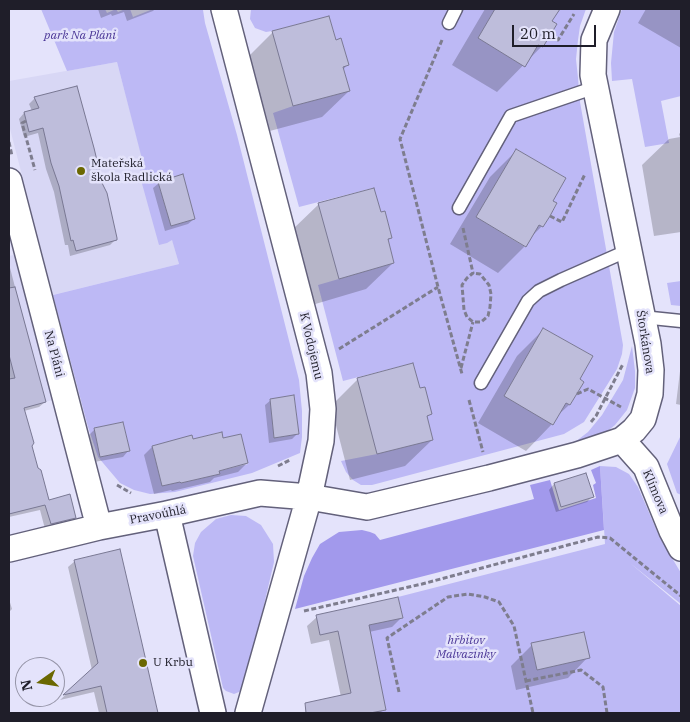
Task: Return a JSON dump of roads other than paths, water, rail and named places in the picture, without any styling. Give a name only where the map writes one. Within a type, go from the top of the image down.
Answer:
[{"type":"street","name":"K Vodojemu","points":[[224,9],[319,373],[323,409],[321,441],[309,497],[248,713]]},
{"type":"street","name":"Štorkánova","points":[[309,497],[367,507],[498,475],[622,440],[634,430],[643,418],[650,394],[651,370],[629,250],[593,75],[594,40],[607,9]]},
{"type":"street","name":"Na Pláni","points":[[11,171],[99,527]]},
{"type":"street","name":"Klímova","points":[[622,440],[646,467],[672,531],[681,548]]},
{"type":"street","name":"Pravoúhlá","points":[[9,549],[99,527],[260,493],[309,497]]},
{"type":"street","points":[[167,514],[213,713]]},
{"type":"lane","points":[[449,23],[456,9]]},
{"type":"lane","points":[[459,208],[511,116],[596,87]]},
{"type":"lane","points":[[481,383],[528,301],[539,291],[629,250]]},
{"type":"lane","points":[[642,317],[681,321]]},
{"type":"place","name":"Mateřská škola Radlická","points":[[81,171]]},
{"type":"place","name":"U Krbu","points":[[143,663]]},
{"type":"park label","name":"park Na Pláni","points":[[80,36]]},
{"type":"park label","name":"hřbitov Malvazinky","points":[[466,648]]}]
